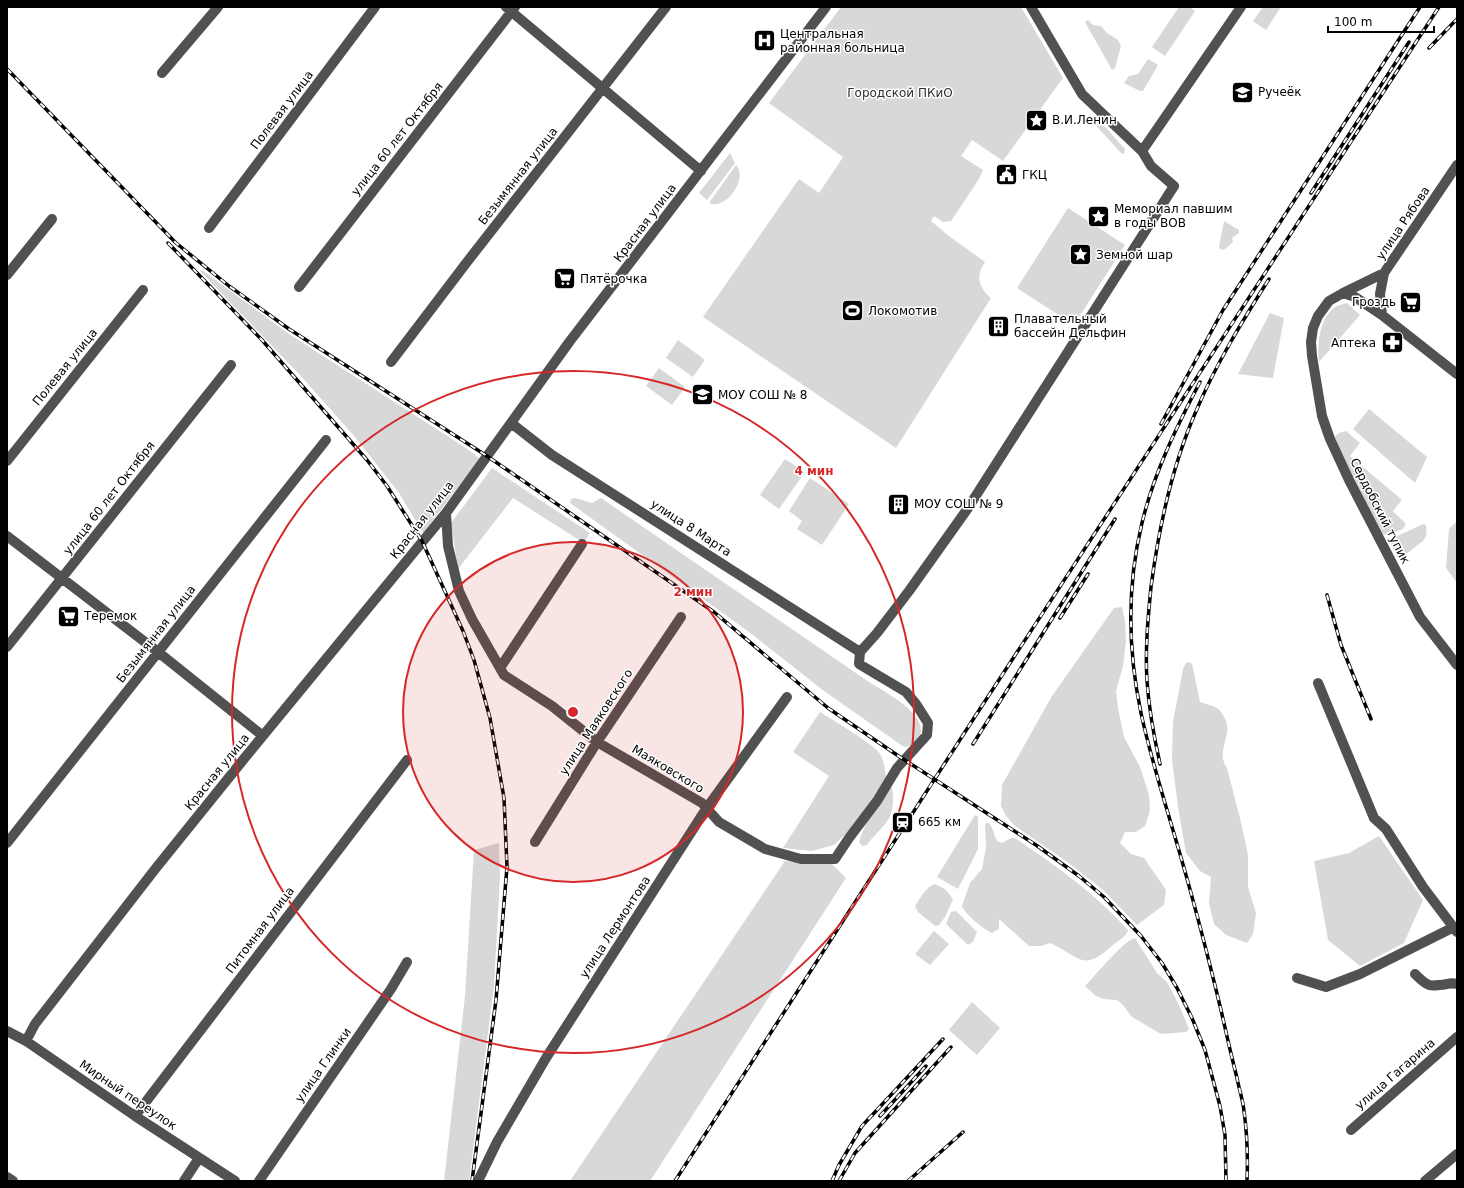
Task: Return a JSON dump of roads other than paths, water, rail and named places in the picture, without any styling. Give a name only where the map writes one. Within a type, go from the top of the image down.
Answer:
[{"type":"street","points":[[162,73],[218,7]]},
{"type":"street","name":"Полевая улица","points":[[209,228],[375,7]]},
{"type":"street","name":"Безымянная улица","points":[[391,362],[462,268],[666,7]]},
{"type":"street","name":"Красная улица","points":[[26,1041],[36,1024],[156,868],[446,513],[570,341],[826,7]]},
{"type":"street","points":[[860,652],[877,633],[902,600],[968,508],[1174,186],[1151,166],[1142,151],[1082,94],[1031,7]]},
{"type":"street","points":[[1142,151],[1241,7]]},
{"type":"street","points":[[511,8],[700,171]]},
{"type":"street","name":"улица 60 лет Октября","points":[[299,287],[511,8]]},
{"type":"street","name":"улица Рябова","points":[[1312,356],[1311,342],[1313,328],[1318,316],[1329,301],[1384,273],[1457,165]]},
{"type":"street","points":[[7,275],[52,219]]},
{"type":"street","points":[[1382,315],[1380,294],[1384,273]]},
{"type":"street","name":"Полевая улица","points":[[7,460],[143,290]]},
{"type":"street","points":[[1343,293],[1355,298],[1382,315],[1457,373]]},
{"type":"street","name":"Сердобский тупик","points":[[1312,356],[1322,416],[1330,439],[1348,480],[1420,616],[1457,665]]},
{"type":"street","name":"улица 60 лет Октября","points":[[7,647],[231,365]]},
{"type":"street","name":"улица 8 Марта","points":[[511,423],[552,455],[860,652]]},
{"type":"street","name":"Безымянная улица","points":[[7,844],[326,440]]},
{"type":"street","name":"Маяковского","points":[[446,513],[448,546],[459,591],[472,619],[504,675],[552,706],[597,742],[702,804],[719,822],[765,849],[801,859],[835,859],[877,801],[897,768],[927,735],[928,723],[916,704],[906,692],[859,664],[860,652]]},
{"type":"street","points":[[7,536],[158,652],[263,736]]},
{"type":"street","points":[[500,668],[582,544]]},
{"type":"street","name":"улица Маяковского","points":[[535,842],[597,742],[681,617]]},
{"type":"street","points":[[1297,978],[1326,987],[1368,971],[1455,929],[1424,887],[1386,829],[1374,818],[1318,683]]},
{"type":"street","name":"улица Лермонтова","points":[[478,1181],[497,1142],[546,1058],[706,809],[787,697]]},
{"type":"street","name":"Питомная улица","points":[[135,1116],[407,760]]},
{"type":"street","name":"улица Глинки","points":[[259,1181],[391,989],[407,962]]},
{"type":"street","points":[[1415,974],[1429,986],[1435,987],[1454,983],[1457,984]]},
{"type":"street","name":"Мирный переулок","points":[[7,1030],[26,1041],[135,1116],[235,1181]]},
{"type":"street","name":"улица Гагарина","points":[[1351,1130],[1457,1037]]},
{"type":"street","points":[[1425,1181],[1457,1154]]},
{"type":"street","points":[[184,1181],[199,1158]]},
{"type":"street","points":[[7,1177],[13,1181]]},
{"type":"railway","points":[[1161,424],[1223,310],[1420,7]]},
{"type":"railway","points":[[675,1181],[976,715],[1439,7]]},
{"type":"railway","points":[[1429,48],[1457,19]]},
{"type":"railway","points":[[1311,193],[1409,42]]},
{"type":"railway","points":[[7,69],[176,243],[229,286],[289,329],[487,456],[714,612],[828,708],[897,755],[1036,845],[1079,876],[1104,897],[1141,936],[1162,963],[1192,1018],[1205,1050],[1220,1106],[1225,1135],[1226,1181]]},
{"type":"railway","points":[[168,243],[262,340],[367,460],[387,486],[422,541],[463,631],[474,660],[490,718],[504,798],[507,867],[496,1000],[472,1181]]},
{"type":"railway","points":[[1160,764],[1149,702],[1146,657],[1151,587],[1162,519],[1180,452],[1204,392],[1221,359],[1269,279]]},
{"type":"railway","points":[[1200,382],[1166,451],[1153,486],[1142,523],[1134,570],[1131,618],[1132,642],[1141,713],[1199,923],[1243,1103],[1247,1137],[1247,1181]]},
{"type":"railway","points":[[973,744],[1115,519]]},
{"type":"railway","points":[[1060,618],[1088,574]]},
{"type":"railway","points":[[1327,595],[1341,645],[1371,719]]},
{"type":"railway","points":[[832,1181],[839,1165],[862,1126],[943,1039]]},
{"type":"railway","points":[[839,1181],[855,1153],[951,1047]]},
{"type":"railway","points":[[880,1116],[926,1066]]},
{"type":"railway","points":[[908,1181],[963,1132]]},
{"type":"place","name":"Центральная районная больница","points":[[765,41]]},
{"type":"place","name":"Ручеёк","points":[[1242,92]]},
{"type":"place","name":"В.И.Ленин","points":[[1037,120]]},
{"type":"place","name":"ГКЦ","points":[[1007,175]]},
{"type":"place","name":"Мемориал павшим в годы ВОВ","points":[[1098,216]]},
{"type":"place","name":"Земной шар","points":[[1081,255]]},
{"type":"place","name":"Пятёрочка","points":[[564,279]]},
{"type":"place","name":"Гроздь","points":[[1411,302]]},
{"type":"place","name":"Локомотив","points":[[852,311]]},
{"type":"place","name":"Плавательный бассейн Дельфин","points":[[998,326]]},
{"type":"place","name":"Аптека","points":[[1392,343]]},
{"type":"place","name":"МОУ СОШ № 8","points":[[702,395]]},
{"type":"place","name":"МОУ СОШ № 9","points":[[898,504]]},
{"type":"place","name":"Теремок","points":[[68,616]]},
{"type":"place","name":"665 км","points":[[903,822]]},
{"type":"park label","name":"Городской ПКиО","points":[[900,93]]}]
